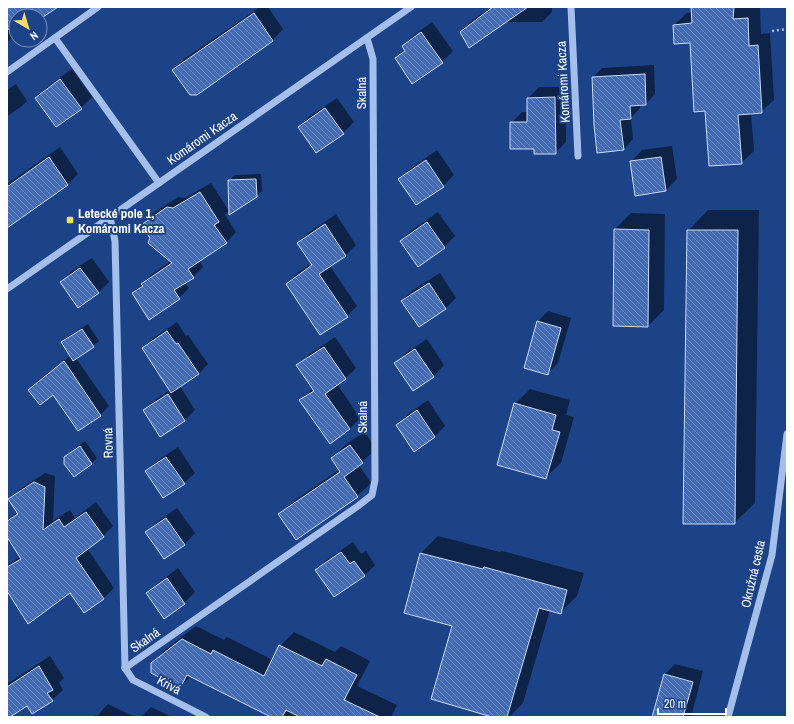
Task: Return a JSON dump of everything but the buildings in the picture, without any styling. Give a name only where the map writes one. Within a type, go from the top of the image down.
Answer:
[{"type":"street","points":[[7,72],[98,7]]},
{"type":"street","name":"Komáromi Kacza","points":[[7,289],[411,7]]},
{"type":"street","name":"Komáromi Kacza","points":[[571,7],[578,156]]},
{"type":"street","points":[[55,38],[159,183]]},
{"type":"street","name":"Skalná","points":[[125,668],[372,495],[375,480],[373,58],[367,38]]},
{"type":"street","name":"Rovná","points":[[110,217],[115,241],[125,668]]},
{"type":"street","name":"Okružná cesta","points":[[728,717],[772,555],[787,434]]},
{"type":"street","name":"Krivá","points":[[125,668],[133,680],[206,717]]},
{"type":"path","points":[[772,31],[787,29]]},
{"type":"place","name":"Letecké pole 1, Komáromi Kacza","points":[[70,220]]}]
